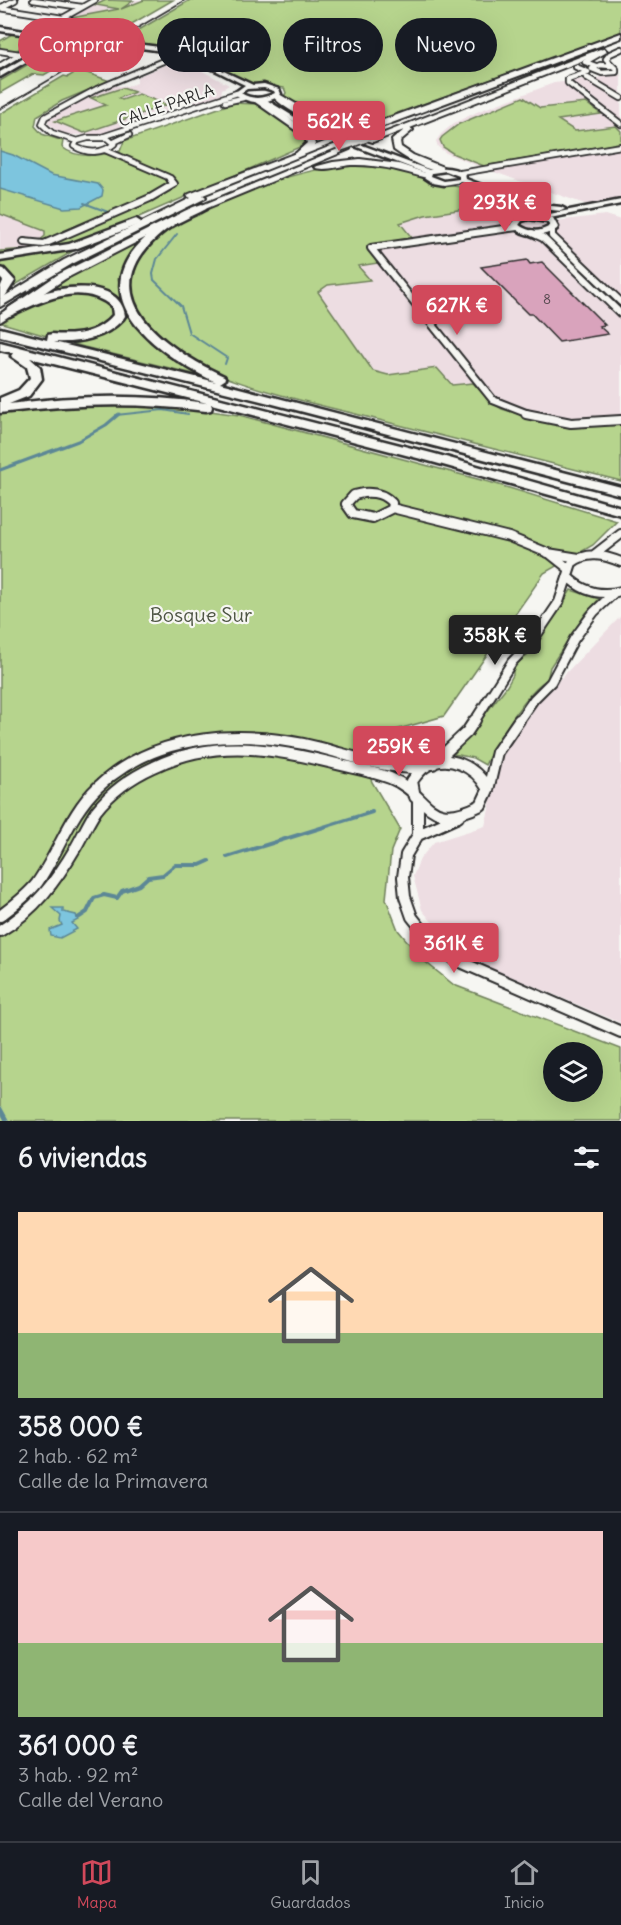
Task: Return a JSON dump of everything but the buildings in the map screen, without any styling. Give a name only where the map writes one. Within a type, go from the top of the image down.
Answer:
[{"type":"highway","points":[[362,137],[606,57],[621,40]]},
{"type":"highway","points":[[274,97],[327,123],[351,128],[373,125],[478,87],[621,40]]},
{"type":"highway","points":[[3,311],[54,277],[132,236],[235,188],[338,146],[621,40]]},
{"type":"highway","points":[[240,176],[338,146],[478,87]]},
{"type":"highway","points":[[0,258],[71,247],[301,152],[311,144],[311,139],[303,131],[260,100]]},
{"type":"highway","points":[[433,172],[401,152],[397,148],[396,140],[405,132],[465,105]]},
{"type":"highway","points":[[3,311],[61,278],[202,207],[338,146]]},
{"type":"highway","points":[[242,190],[288,174],[346,162],[389,163],[433,172]]},
{"type":"highway","points":[[202,207],[157,232],[139,250],[127,273],[126,296],[130,308],[135,319],[151,337],[183,362],[225,381],[275,396],[278,400]]},
{"type":"highway","points":[[0,297],[52,266],[136,222]]},
{"type":"highway","points":[[0,271],[9,281],[0,297]]},
{"type":"highway","points":[[0,330],[60,338],[91,335],[114,323],[119,316],[116,303],[105,296],[71,291],[40,297],[3,311]]},
{"type":"highway","points":[[0,330],[278,400],[621,491]]},
{"type":"highway","points":[[17,333],[56,345]]},
{"type":"highway","points":[[0,348],[430,457],[621,511]]},
{"type":"highway","points":[[0,348],[28,361],[37,375],[29,389],[13,399],[0,403]]},
{"type":"highway","points":[[0,409],[65,402],[125,400],[204,407],[283,420]]},
{"type":"street","points":[[0,8],[15,0]]},
{"type":"street","points":[[33,0],[82,7]]},
{"type":"street","points":[[87,0],[94,0]]},
{"type":"street","points":[[0,8],[63,18],[94,0]]},
{"type":"street","points":[[0,27],[18,30]]},
{"type":"street","points":[[570,85],[574,78],[592,74],[606,57],[621,49]]},
{"type":"street","points":[[0,51],[18,54]]},
{"type":"street","points":[[0,66],[18,55]]},
{"type":"street","points":[[606,57],[585,62],[595,68],[612,70]]},
{"type":"street","points":[[606,57],[621,69]]},
{"type":"street","points":[[606,57],[612,70]]},
{"type":"street","points":[[0,75],[18,64]]},
{"type":"street","points":[[24,242],[44,244],[150,198],[174,184],[168,177],[105,150],[80,150],[74,146],[77,141],[52,134],[42,124],[45,117],[97,89],[157,64]]},
{"type":"street","points":[[576,67],[588,72],[568,79],[570,85],[621,124]]},
{"type":"street","points":[[568,68],[612,70]]},
{"type":"street","points":[[577,89],[573,81],[621,69]]},
{"type":"street","points":[[209,72],[241,93],[260,100],[304,125],[433,172],[460,178],[505,197],[544,208],[583,208]]},
{"type":"street","points":[[219,72],[251,86],[274,88],[279,92],[274,97],[260,100]]},
{"type":"street","points":[[586,77],[621,98]]},
{"type":"street","points":[[241,93],[251,86]]},
{"type":"street","name":"CALLE PARLA","points":[[77,141],[114,135],[241,93]]},
{"type":"street","name":"CALLE PARLA","points":[[105,150],[113,147],[114,142],[124,136],[227,101],[241,93]]},
{"type":"street","points":[[274,97],[310,123],[433,172]]},
{"type":"street","points":[[102,137],[114,142]]},
{"type":"street","points":[[433,172],[429,179],[439,183],[621,146]]},
{"type":"street","points":[[460,178],[518,211],[518,223]]},
{"type":"street","points":[[505,197],[553,226]]},
{"type":"street","points":[[532,233],[553,226],[561,217],[621,204]]},
{"type":"street","points":[[621,204],[583,208],[518,223],[371,248],[493,400],[518,413],[565,424],[593,425],[621,420]]},
{"type":"street","points":[[518,223],[543,238],[621,314]]},
{"type":"street","points":[[553,226],[552,236],[621,302]]},
{"type":"street","points":[[392,508],[392,503],[387,498],[374,493],[354,495],[346,504],[351,513],[365,518],[381,516],[392,508],[509,537],[548,553],[579,558],[593,555],[610,557],[621,562]]},
{"type":"street","points":[[593,555],[621,534]]},
{"type":"street","points":[[548,553],[568,573],[574,584],[583,590],[594,593],[618,592]]},
{"type":"street","points":[[418,835],[416,800],[412,781],[467,732],[509,669],[510,663],[530,644],[560,600],[568,573],[579,558]]},
{"type":"street","points":[[618,592],[594,612],[574,639],[551,682],[534,699],[496,752],[488,790],[482,805],[418,835],[406,855],[403,877],[405,897],[412,917],[428,937],[456,960],[621,1032]]},
{"type":"street","points":[[0,916],[24,897],[37,882],[79,811],[98,788],[118,771],[175,744],[248,736],[275,737],[406,769],[451,762],[469,766],[483,777],[488,790]]},
{"type":"street","points":[[0,932],[28,913],[40,900],[72,855],[91,820],[112,794],[130,779],[204,750],[227,747],[271,749],[398,781],[430,811],[446,815],[463,814]]},
{"type":"shaded area","points":[[102,0],[144,0],[109,12],[71,18]]},
{"type":"shaded area","points":[[157,68],[157,72],[204,72],[229,85],[222,89],[221,95],[200,102],[183,102],[173,105],[171,112],[106,134],[72,135],[57,131],[48,123],[49,119],[71,105],[113,86],[128,86],[137,83],[137,77]]},
{"type":"shaded area","points":[[621,75],[621,204],[596,208],[480,167],[446,153],[438,147],[436,141],[441,134],[454,123],[479,111],[554,83]]},
{"type":"shaded area","points":[[491,205],[513,218],[548,222],[605,215],[621,220],[621,423],[571,428],[542,421],[502,409],[452,386],[437,368],[388,375],[373,371],[318,292],[328,285],[369,280],[357,265],[377,262],[370,252],[371,248],[412,239],[400,224],[425,215]]},
{"type":"shaded area","points":[[0,214],[45,231],[45,236],[30,249],[0,251]]},
{"type":"shaded area","points":[[621,616],[621,1023],[460,955],[422,910],[413,876],[420,859],[434,842],[485,826],[502,753],[535,705]]},
{"type":"green space","points":[[106,0],[133,1],[121,9],[144,0],[173,0],[142,18],[71,18],[119,9],[96,5]]},
{"type":"green space","points":[[190,0],[621,0],[621,33],[367,124],[356,125],[334,123],[313,115],[283,98],[286,93],[284,88],[250,83],[226,72],[271,72],[271,18],[159,18]]},
{"type":"green space","points":[[157,19],[157,48],[145,46],[145,26]]},
{"type":"green space","points":[[12,34],[18,35],[18,49],[0,49],[0,41]]},
{"type":"green space","points":[[18,70],[49,72],[44,75],[33,74],[0,93],[0,81]]},
{"type":"green space","points":[[76,72],[85,72],[110,81],[62,101],[37,116],[35,126],[42,134],[63,141],[62,147],[75,154],[98,155],[120,151],[124,141],[233,103],[257,104],[307,139],[302,146],[109,230],[0,294],[0,251],[30,249],[45,236],[45,231],[0,214],[0,114],[64,76],[68,77]]},
{"type":"green space","points":[[122,88],[135,92],[119,98],[122,100],[139,94],[167,105],[84,133],[55,121],[106,105],[91,98]]},
{"type":"green space","points":[[523,97],[540,108],[586,103],[601,114],[558,120],[575,131],[616,126],[621,131],[621,143],[484,166],[443,147],[440,140],[442,137],[459,124]]},
{"type":"green space","points":[[356,162],[388,164],[420,175],[429,183],[461,187],[499,202],[425,215],[400,223],[413,239],[371,248],[370,252],[378,263],[358,266],[370,280],[328,285],[318,292],[373,371],[388,375],[437,368],[452,385],[473,383],[491,402],[502,409],[542,421],[571,428],[621,423],[621,481],[295,399],[234,380],[206,369],[181,355],[160,340],[142,321],[133,301],[133,280],[136,269],[141,256],[156,238],[178,221],[238,193],[271,182]]},
{"type":"green space","points":[[151,234],[130,252],[118,279],[134,326],[198,375],[84,347],[2,323],[75,274]]},
{"type":"green space","name":"Bosque Sur","points":[[81,404],[182,407],[239,415],[496,484],[617,521],[593,545],[544,573],[444,716],[357,741],[372,782],[400,829],[391,851],[386,899],[398,930],[423,960],[454,985],[603,1042],[543,1042],[543,1102],[603,1102],[603,1042],[621,1049],[621,1121],[0,1121],[0,414]]},
{"type":"green space","points":[[571,590],[599,599],[586,613],[550,667],[547,680],[522,705],[485,765],[473,758],[454,754],[507,686],[513,675],[513,666],[530,654]]},
{"type":"water","points":[[0,151],[13,155],[51,175],[98,184],[103,190],[102,196],[81,207],[64,208],[0,189]]},
{"type":"water","points":[[52,908],[63,908],[63,912],[76,915],[78,920],[72,923],[77,929],[60,938],[51,936],[50,930],[62,925],[61,916]]},
{"type":"waterway","points":[[84,203],[108,212]]},
{"type":"waterway","points":[[177,234],[157,259],[153,274],[154,280],[181,306],[189,333],[227,358],[225,364]]},
{"type":"waterway","points":[[118,415],[163,410],[188,414]]},
{"type":"waterway","points":[[0,470],[78,441],[106,425],[118,415]]},
{"type":"waterway","points":[[227,857],[372,812]]},
{"type":"waterway","points":[[78,918],[87,912],[94,898],[104,895],[117,898],[122,891],[139,885],[148,877],[163,875],[175,865],[200,865],[209,861]]},
{"type":"waterway","points":[[0,1108],[7,1121]]},
{"type":"railway","points":[[0,109],[185,0]]}]
